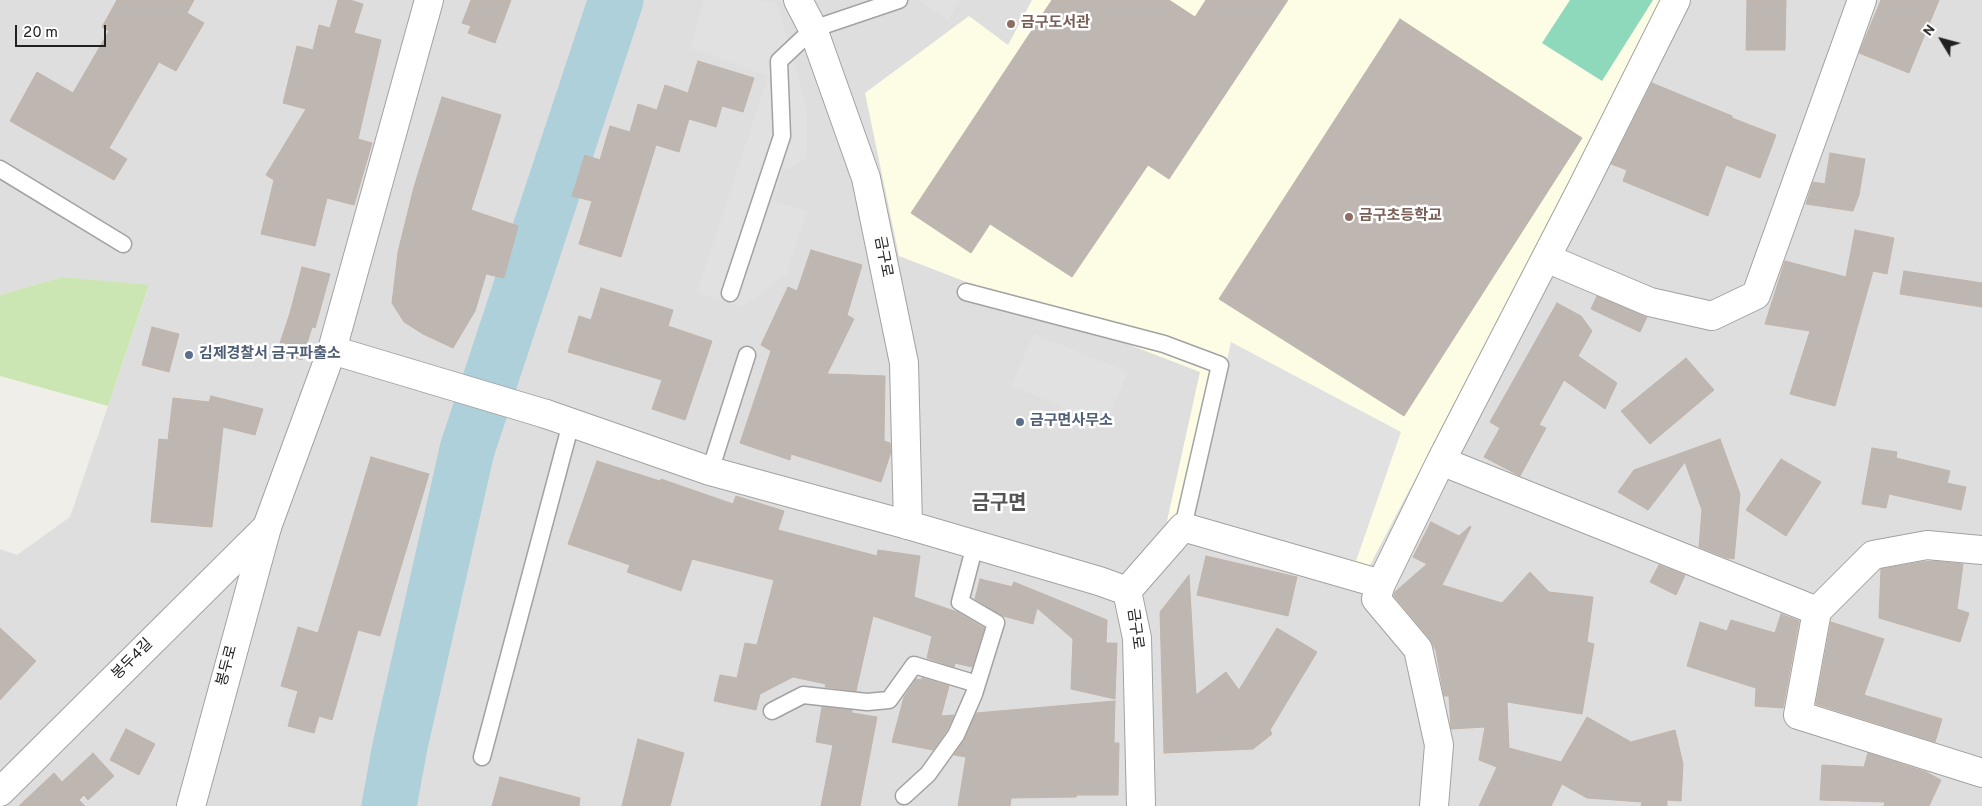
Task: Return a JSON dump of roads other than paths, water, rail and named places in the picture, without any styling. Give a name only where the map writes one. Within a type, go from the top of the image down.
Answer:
[{"type":"street","name":"봉두로","points":[[191,806],[267,527],[332,350],[428,0]]},
{"type":"street","name":"금구로","points":[[798,0],[813,29],[866,178],[904,363],[908,525]]},
{"type":"street","points":[[1434,806],[1439,745],[1418,649],[1376,599],[1381,584],[1441,461],[1676,0]]},
{"type":"street","points":[[1546,258],[1650,302],[1712,316],[1756,295],[1862,0]]},
{"type":"street","name":"금구로","points":[[332,350],[559,418],[710,471],[908,525],[1127,591],[1137,638],[1141,806]]},
{"type":"street","points":[[1441,461],[1817,611]]},
{"type":"street","name":"봉두4길","points":[[0,792],[267,527]]},
{"type":"street","points":[[1127,591],[1183,527],[1381,584]]},
{"type":"street","points":[[1982,550],[1927,545],[1873,555],[1817,611],[1798,715],[1982,773]]},
{"type":"lane","points":[[730,293],[782,136],[779,61],[813,29],[899,0]]},
{"type":"lane","points":[[0,169],[123,244]]},
{"type":"lane","points":[[966,292],[1164,344],[1220,364],[1183,527]]},
{"type":"lane","points":[[710,471],[747,355]]},
{"type":"lane","points":[[482,757],[559,418]]},
{"type":"lane","points":[[904,796],[928,774],[956,735],[977,684],[996,623],[960,602],[975,545]]},
{"type":"lane","points":[[772,711],[803,695],[867,702],[889,700],[914,666],[977,684]]},
{"type":"waterway","points":[[389,806],[400,746],[467,450],[616,0]]},
{"type":"place","name":"금구도서관","points":[[1011,24]]},
{"type":"place","name":"금구초등학교","points":[[1349,217]]},
{"type":"place","name":"김제경찰서 금구파출소","points":[[189,355]]},
{"type":"place","name":"금구면사무소","points":[[1020,422]]},
{"type":"district","name":"금구면","points":[[999,505]]}]
